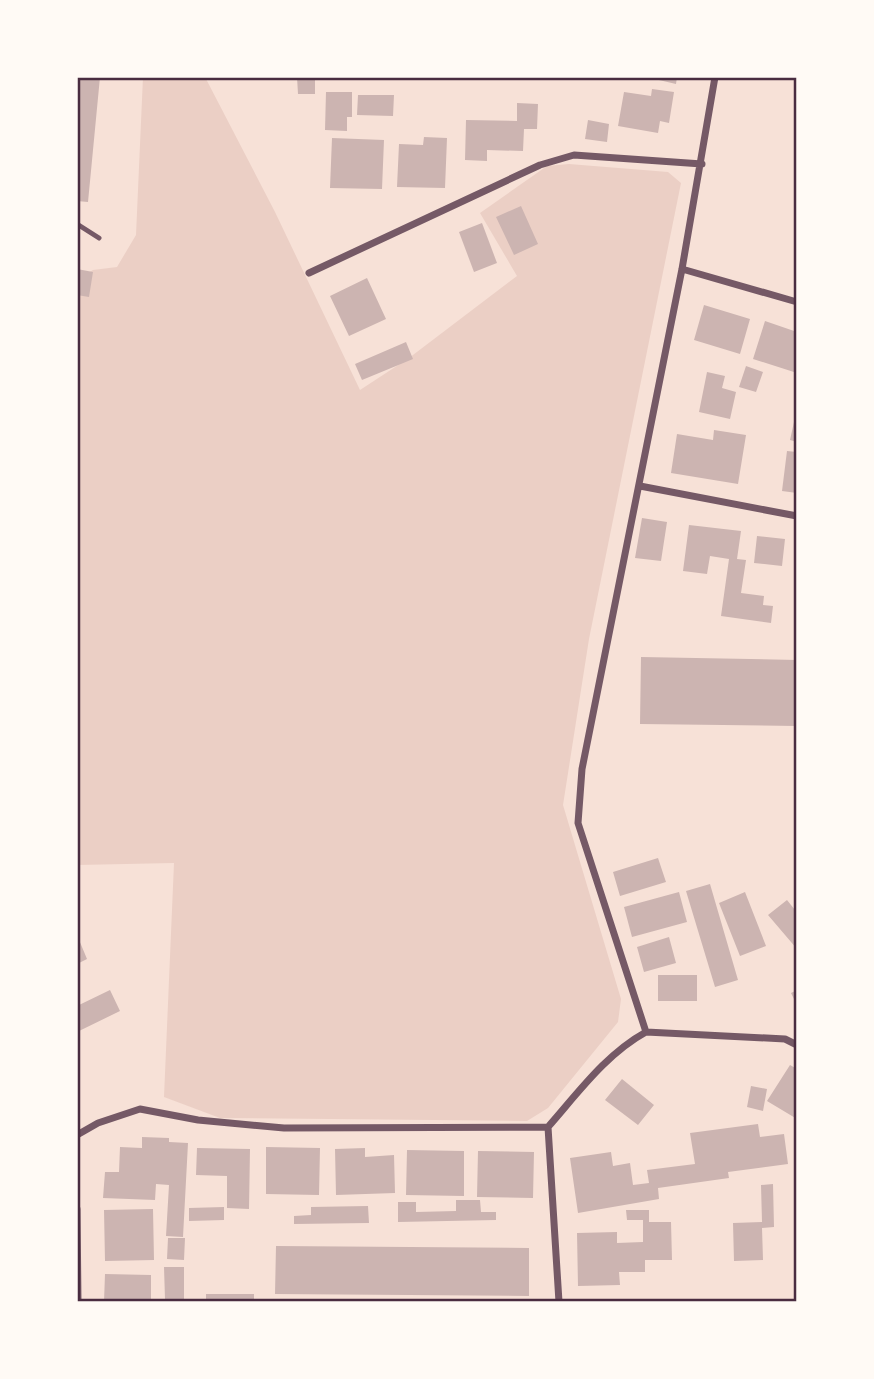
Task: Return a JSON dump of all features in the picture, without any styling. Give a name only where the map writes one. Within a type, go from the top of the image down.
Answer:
[{"type":"street","points":[[646,1032],[578,823],[582,769],[682,269],[715,77]]},
{"type":"street","points":[[309,273],[540,165],[574,155],[702,164]]},
{"type":"street","points":[[682,269],[797,302]]},
{"type":"street","points":[[640,486],[797,516]]},
{"type":"street","points":[[559,1302],[548,1127],[604,1063],[627,1042],[646,1032],[785,1039],[797,1045]]},
{"type":"street","points":[[77,1135],[99,1123],[141,1109],[198,1120],[284,1128],[548,1127]]},
{"type":"street","points":[[77,1209],[78,1302]]},
{"type":"lane","points":[[77,224],[99,238]]},
{"type":"shaded area","points":[[143,77],[205,77],[275,212],[360,390],[409,358],[517,276],[480,213],[547,166],[569,164],[668,172],[681,183],[589,639],[563,805],[621,999],[618,1022],[548,1108],[527,1121],[220,1118],[164,1097],[174,863],[77,865],[77,279],[93,270],[117,267],[136,235]]},
{"type":"building","points":[[77,77],[100,77],[88,202],[77,201]]},
{"type":"building","points":[[297,77],[315,77],[315,94],[298,94]]},
{"type":"building","points":[[646,77],[677,77],[676,84]]},
{"type":"building","points":[[652,89],[674,92],[669,123],[660,121],[658,133],[618,126],[624,92],[651,96]]},
{"type":"building","points":[[326,92],[352,92],[352,117],[347,117],[347,131],[325,130]]},
{"type":"building","points":[[358,95],[394,95],[393,116],[357,115]]},
{"type":"building","points":[[517,103],[538,104],[537,129],[524,129],[523,151],[487,150],[487,161],[465,160],[466,120],[517,121]]},
{"type":"building","points":[[588,120],[609,124],[607,142],[585,139]]},
{"type":"building","points":[[424,137],[447,138],[445,188],[397,187],[399,144],[423,145]]},
{"type":"building","points":[[332,138],[384,140],[382,189],[330,188]]},
{"type":"building","points":[[521,206],[538,244],[514,255],[496,217]]},
{"type":"building","points":[[482,223],[497,263],[474,272],[459,232]]},
{"type":"building","points":[[77,269],[93,272],[89,297],[77,295]]},
{"type":"building","points":[[367,278],[386,319],[349,336],[330,296]]},
{"type":"building","points":[[704,305],[750,319],[740,354],[694,340]]},
{"type":"building","points":[[765,321],[797,332],[797,373],[753,359]]},
{"type":"building","points":[[406,342],[413,359],[362,380],[355,364]]},
{"type":"building","points":[[746,366],[763,372],[756,392],[739,387]]},
{"type":"building","points":[[707,372],[725,376],[722,388],[736,392],[730,419],[699,412]]},
{"type":"building","points":[[797,413],[797,442],[790,440]]},
{"type":"building","points":[[714,430],[746,435],[738,484],[671,473],[677,434],[713,440]]},
{"type":"building","points":[[787,451],[797,452],[797,493],[782,491]]},
{"type":"building","points":[[642,518],[667,522],[661,561],[635,558]]},
{"type":"building","points":[[689,525],[741,531],[737,559],[746,560],[741,593],[764,596],[763,605],[773,606],[771,623],[721,616],[729,559],[710,556],[707,574],[683,571]]},
{"type":"building","points":[[757,536],[785,539],[782,566],[754,563]]},
{"type":"building","points":[[641,657],[797,660],[797,726],[640,724]]},
{"type":"building","points":[[658,858],[666,882],[620,896],[613,872]]},
{"type":"building","points":[[710,884],[738,980],[715,987],[686,891]]},
{"type":"building","points":[[679,892],[687,922],[632,937],[624,907]]},
{"type":"building","points":[[745,892],[766,946],[740,956],[719,903]]},
{"type":"building","points":[[787,900],[795,910],[797,908],[797,949],[768,915]]},
{"type":"building","points":[[77,935],[87,959],[77,964]]},
{"type":"building","points":[[669,937],[676,963],[644,972],[637,947]]},
{"type":"building","points":[[658,975],[697,975],[697,1001],[658,1001]]},
{"type":"building","points":[[110,990],[120,1011],[77,1032],[77,1006]]},
{"type":"building","points":[[797,990],[797,1005],[791,993]]},
{"type":"building","points":[[790,1065],[797,1069],[797,1119],[767,1101]]},
{"type":"building","points":[[622,1079],[654,1105],[638,1125],[605,1100]]},
{"type":"building","points":[[751,1086],[767,1089],[763,1111],[747,1107]]},
{"type":"building","points":[[758,1124],[760,1137],[784,1134],[788,1164],[728,1172],[729,1178],[658,1188],[659,1199],[578,1213],[570,1158],[611,1152],[613,1166],[630,1163],[633,1185],[649,1183],[647,1170],[695,1164],[690,1133]]},
{"type":"building","points":[[142,1137],[169,1138],[169,1142],[188,1143],[183,1237],[166,1236],[169,1185],[156,1184],[155,1200],[103,1198],[105,1172],[119,1172],[120,1147],[142,1148]]},
{"type":"building","points":[[266,1147],[320,1148],[319,1195],[266,1194]]},
{"type":"building","points":[[197,1148],[250,1149],[249,1209],[227,1208],[227,1176],[196,1175]]},
{"type":"building","points":[[365,1148],[365,1157],[394,1155],[395,1193],[336,1195],[335,1149]]},
{"type":"building","points":[[407,1150],[464,1151],[464,1196],[406,1195]]},
{"type":"building","points":[[478,1151],[534,1152],[533,1198],[477,1197]]},
{"type":"building","points":[[773,1184],[774,1227],[762,1228],[763,1260],[734,1261],[733,1223],[762,1222],[761,1185]]},
{"type":"building","points":[[456,1200],[480,1200],[481,1212],[496,1212],[496,1220],[398,1222],[398,1202],[416,1202],[416,1212],[456,1211]]},
{"type":"building","points":[[368,1206],[369,1223],[294,1224],[294,1216],[311,1215],[311,1207]]},
{"type":"building","points":[[224,1207],[224,1220],[189,1221],[189,1208]]},
{"type":"building","points":[[153,1209],[154,1260],[105,1261],[104,1210]]},
{"type":"building","points":[[626,1210],[649,1210],[649,1222],[671,1222],[672,1260],[645,1260],[645,1272],[619,1272],[620,1285],[578,1286],[577,1233],[617,1232],[617,1243],[643,1242],[643,1220],[627,1220]]},
{"type":"building","points":[[168,1238],[185,1238],[184,1260],[167,1259]]},
{"type":"building","points":[[276,1246],[529,1248],[529,1296],[275,1294]]},
{"type":"building","points":[[164,1267],[184,1267],[184,1299],[165,1299]]},
{"type":"building","points":[[105,1274],[151,1275],[151,1302],[104,1302]]},
{"type":"building","points":[[206,1294],[254,1294],[254,1302],[206,1302]]}]
